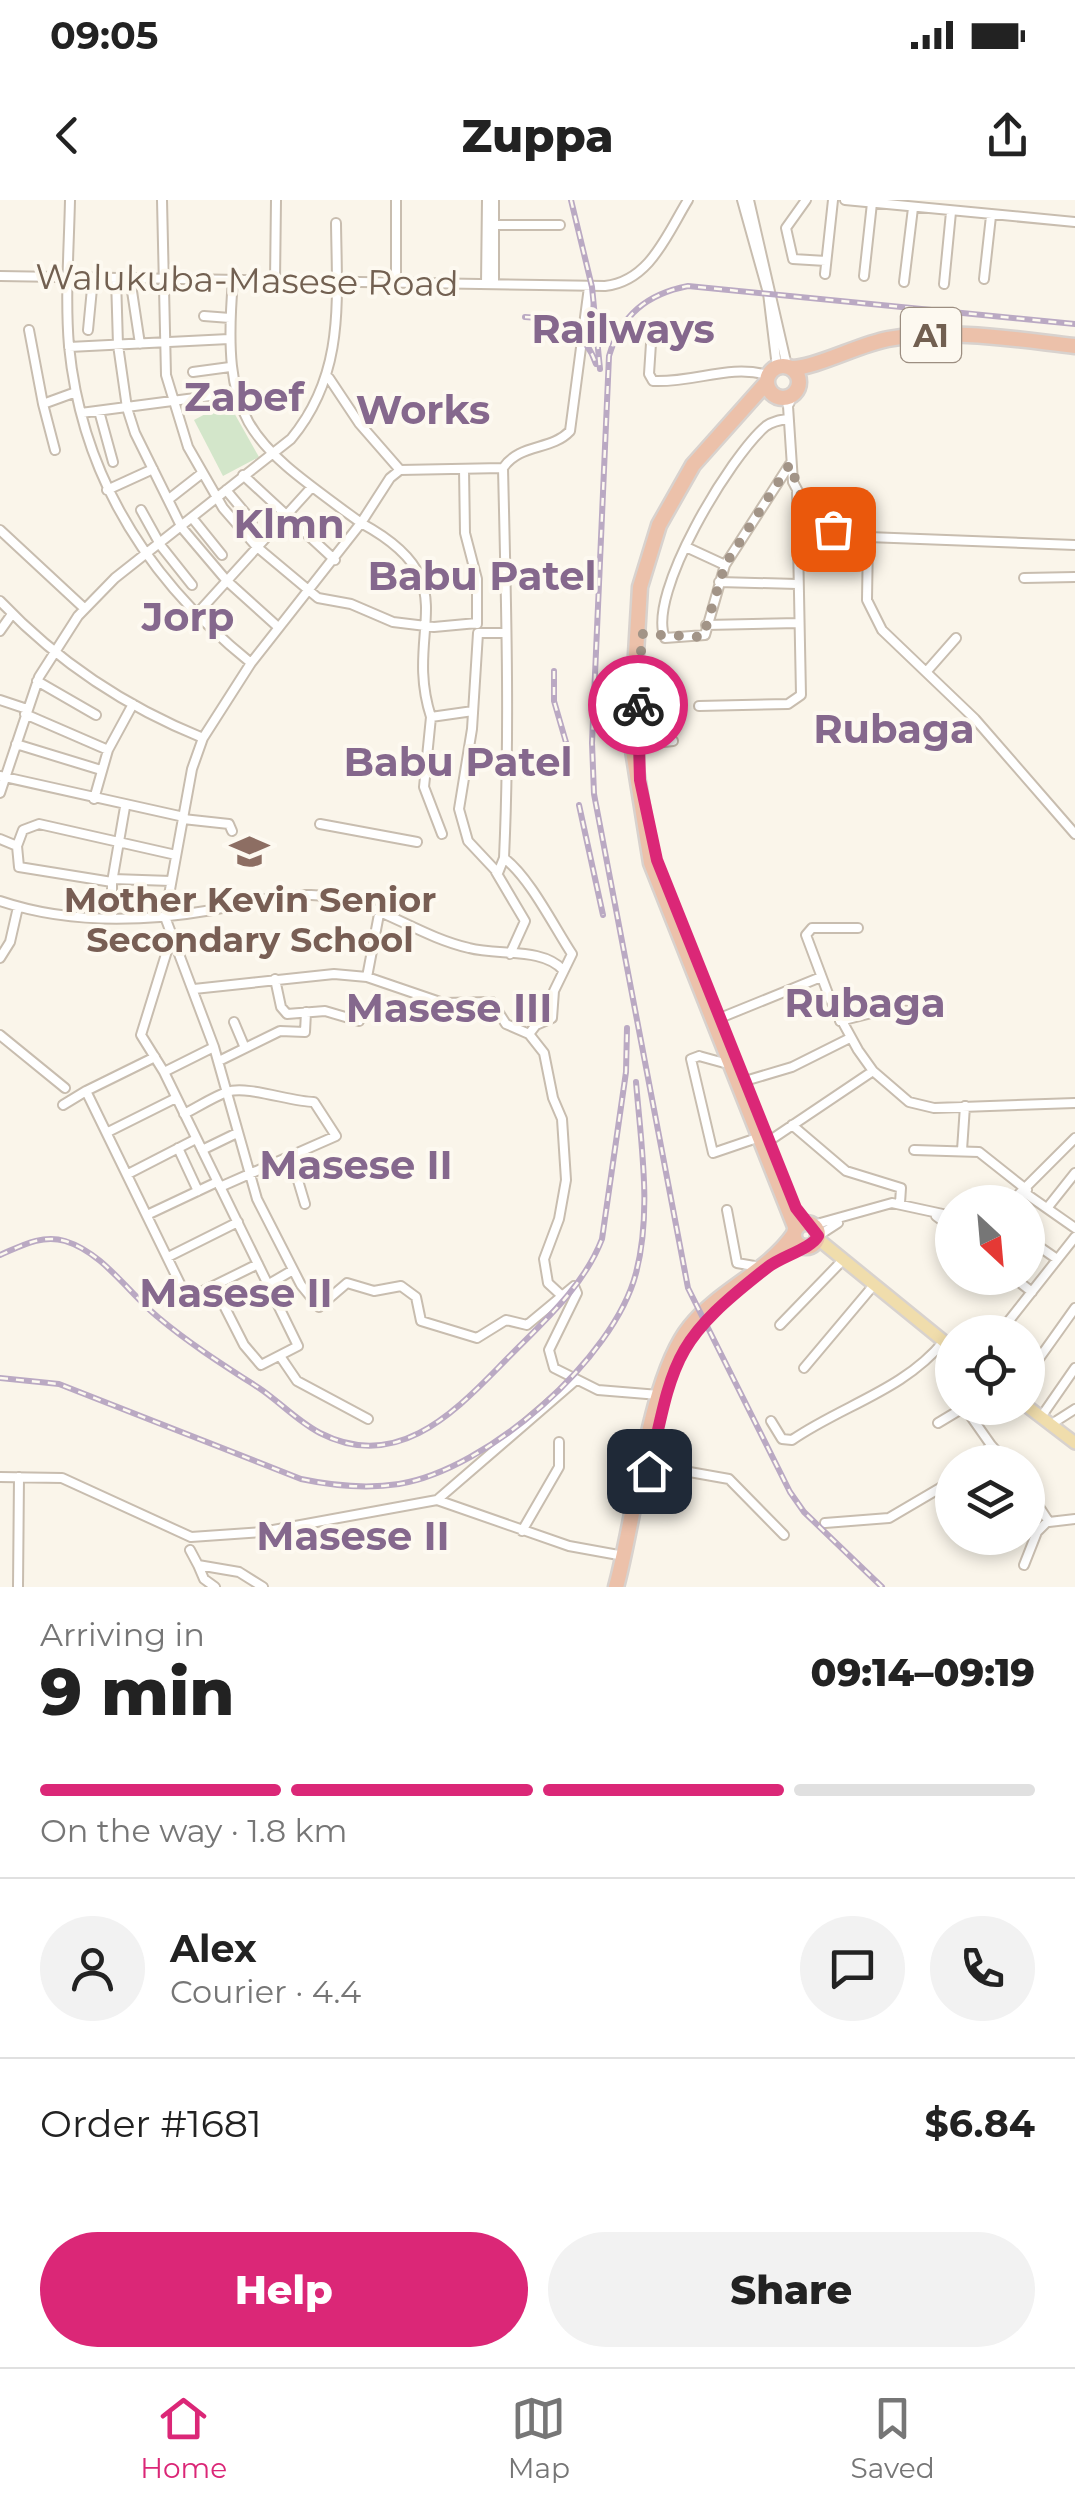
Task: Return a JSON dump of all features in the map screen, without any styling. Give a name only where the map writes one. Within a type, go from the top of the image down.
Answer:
[{"type":"highway","name":"A1","points":[[765,1139],[657,860],[634,746],[642,634],[652,566],[685,487],[733,426],[783,383],[865,344],[906,336],[950,334],[1075,348]]},
{"type":"highway","name":"A1","points":[[783,383],[706,447],[668,504],[640,587],[633,673],[634,746],[651,862],[728,1064],[810,1237]]},
{"type":"highway","points":[[618,1587],[658,1396],[670,1360],[688,1328],[760,1268],[810,1237]]},
{"type":"highway","points":[[618,1587],[667,1382],[685,1344],[702,1321],[740,1288],[810,1237]]},
{"type":"main road","points":[[810,1237],[935,1335]]},
{"type":"main road","points":[[1045,1421],[1075,1442]]},
{"type":"street","points":[[70,200],[69,347],[81,414],[107,490],[145,557],[195,616],[251,662]]},
{"type":"street","points":[[162,200],[162,342],[173,402],[201,474],[217,498],[257,547],[326,602],[352,604],[393,622],[426,626],[477,623]]},
{"type":"street","points":[[275,281],[276,200]]},
{"type":"street","points":[[396,200],[396,283]]},
{"type":"street","points":[[490,284],[491,200]]},
{"type":"street","name":"Walukuba-Masese Road","points":[[0,276],[617,285],[638,275],[688,200]]},
{"type":"street","points":[[699,706],[788,704],[798,699],[797,492],[790,464],[783,383],[745,200]]},
{"type":"street","points":[[806,200],[786,228],[788,252],[793,258],[826,262]]},
{"type":"street","points":[[825,274],[832,200]]},
{"type":"street","points":[[846,200],[1075,222]]},
{"type":"street","points":[[970,213],[972,200]]},
{"type":"street","points":[[864,276],[872,203]]},
{"type":"street","points":[[904,282],[913,208]]},
{"type":"street","points":[[944,284],[952,212]]},
{"type":"street","points":[[490,213],[494,225],[490,238]]},
{"type":"street","points":[[984,279],[991,216]]},
{"type":"street","points":[[0,794],[37,682],[52,651],[84,608],[302,426],[329,378],[337,282],[336,223]]},
{"type":"street","points":[[494,225],[560,225]]},
{"type":"street","points":[[88,330],[93,278]]},
{"type":"street","points":[[116,278],[118,345],[127,408],[153,468],[182,528],[227,581],[278,628]]},
{"type":"street","points":[[130,278],[140,344]]},
{"type":"street","points":[[233,280],[228,339],[233,393],[272,454],[310,488],[396,542],[417,568],[425,593],[426,682],[431,716],[424,787],[442,834]]},
{"type":"street","points":[[329,378],[359,423],[400,470],[502,468],[517,453],[560,439],[570,431],[589,287]]},
{"type":"street","points":[[204,316],[230,318]]},
{"type":"street","points":[[652,328],[649,376],[654,381],[684,383],[736,369],[783,383]]},
{"type":"street","points":[[29,330],[55,450]]},
{"type":"street","points":[[69,347],[228,339]]},
{"type":"street","points":[[193,372],[230,367]]},
{"type":"street","points":[[43,404],[76,392]]},
{"type":"street","points":[[81,414],[233,393]]},
{"type":"street","points":[[99,412],[113,462]]},
{"type":"street","points":[[788,419],[769,424],[708,505],[667,594],[662,632],[665,638],[700,638],[725,565],[790,464]]},
{"type":"street","points":[[107,490],[153,468]]},
{"type":"street","points":[[500,873],[504,858],[506,633],[502,468]]},
{"type":"street","points":[[464,469],[465,534],[477,579],[478,633],[473,711],[459,809],[468,840],[500,873],[525,921]]},
{"type":"street","points":[[400,470],[334,560],[251,662],[203,738],[192,769],[165,917],[219,1062],[249,1174],[293,1270],[320,1307],[346,1282],[374,1290],[401,1286],[416,1297],[421,1321],[470,1338],[506,1320],[527,1325],[572,1286],[577,1288],[548,1356],[554,1368],[611,1393],[658,1396]]},
{"type":"street","points":[[169,499],[201,474]]},
{"type":"street","points":[[243,474],[334,560]]},
{"type":"street","points":[[195,616],[310,488]]},
{"type":"street","points":[[226,490],[252,520]]},
{"type":"street","points":[[797,492],[822,522],[845,534],[1075,545]]},
{"type":"street","points":[[141,510],[161,546],[192,585]]},
{"type":"street","points":[[193,519],[222,555]]},
{"type":"street","points":[[0,530],[84,608]]},
{"type":"street","points":[[868,537],[865,590],[882,630],[927,671],[1075,834]]},
{"type":"street","points":[[686,547],[725,565]]},
{"type":"street","points":[[1024,578],[1075,577]]},
{"type":"street","points":[[719,582],[797,584]]},
{"type":"street","points":[[0,601],[52,651],[133,704],[203,738]]},
{"type":"street","points":[[0,631],[12,614]]},
{"type":"street","points":[[706,626],[799,623]]},
{"type":"street","points":[[642,634],[662,632]]},
{"type":"street","points":[[478,633],[506,633]]},
{"type":"street","points":[[927,671],[956,638]]},
{"type":"street","points":[[633,673],[614,694],[609,725],[612,737],[634,746],[673,741]]},
{"type":"street","points":[[37,682],[96,714]]},
{"type":"street","points":[[0,700],[108,750]]},
{"type":"street","points":[[94,799],[108,750],[133,704]]},
{"type":"street","points":[[431,716],[473,711]]},
{"type":"street","points":[[16,744],[102,770]]},
{"type":"street","points":[[3,777],[125,806],[229,824],[232,832]]},
{"type":"street","points":[[112,918],[112,880],[125,806]]},
{"type":"street","points":[[171,882],[112,880],[23,869],[16,864],[16,846],[25,828],[33,824],[176,855]]},
{"type":"street","points":[[320,824],[416,842]]},
{"type":"street","points":[[0,839],[16,846]]},
{"type":"street","points":[[504,858],[522,872],[572,952],[554,992],[552,1018],[536,1025],[529,1034]]},
{"type":"street","points":[[0,902],[18,908],[112,918],[165,917],[296,895],[339,898],[380,909],[453,944],[550,959],[564,970]]},
{"type":"street","points":[[0,958],[10,942],[18,908]]},
{"type":"street","points":[[367,977],[380,909]]},
{"type":"street","points":[[510,954],[525,921],[544,912]]},
{"type":"street","points":[[858,928],[806,932],[820,977],[850,1038],[873,1071],[916,1106],[1075,1103]]},
{"type":"street","points":[[172,936],[140,1028],[298,1342],[261,1365],[244,1345],[214,1286]]},
{"type":"street","points":[[194,989],[314,974],[367,977],[443,1003],[489,1001],[506,1024],[529,1034],[548,1059],[553,1098],[564,1126],[566,1180],[560,1219],[544,1259],[548,1282],[560,1295]]},
{"type":"street","points":[[720,1018],[820,977]]},
{"type":"street","points":[[276,979],[282,1010],[290,1014],[331,1012],[360,1021]]},
{"type":"street","points":[[840,1021],[883,1010],[911,1010]]},
{"type":"street","points":[[219,1062],[280,1031],[305,1032],[306,1012]]},
{"type":"street","points":[[234,1022],[245,1048]]},
{"type":"street","points":[[0,1035],[65,1088]]},
{"type":"street","points":[[745,1081],[792,1068],[850,1038]]},
{"type":"street","points":[[164,1072],[214,1047]]},
{"type":"street","points":[[63,1105],[155,1057]]},
{"type":"street","points":[[728,1064],[692,1057],[713,1154],[765,1139],[792,1125],[873,1071]]},
{"type":"street","points":[[86,1091],[188,1296],[258,1264]]},
{"type":"street","points":[[147,1215],[336,1136],[317,1104],[228,1092],[184,1114]]},
{"type":"street","points":[[108,1132],[176,1098]]},
{"type":"street","points":[[962,1150],[966,1106]]},
{"type":"street","points":[[792,1125],[846,1171],[901,1188],[900,1203]]},
{"type":"street","points":[[202,1150],[237,1133]]},
{"type":"street","points":[[1032,1185],[1075,1138]]},
{"type":"street","points":[[128,1174],[196,1139]]},
{"type":"street","points":[[178,1148],[198,1191]]},
{"type":"street","points":[[914,1150],[979,1152],[1019,1185]]},
{"type":"street","points":[[291,1157],[305,1204]]},
{"type":"street","points":[[1048,1207],[1075,1173]]},
{"type":"street","points":[[810,1237],[869,1208],[900,1203],[935,1213]]},
{"type":"street","points":[[1045,1205],[1075,1228]]},
{"type":"street","points":[[727,1210],[737,1263],[760,1268]]},
{"type":"street","points":[[931,1212],[935,1215]]},
{"type":"street","points":[[168,1257],[238,1222]]},
{"type":"street","points":[[1045,1276],[1075,1237]]},
{"type":"street","points":[[1045,1250],[1058,1259]]},
{"type":"street","points":[[780,1325],[841,1262]]},
{"type":"street","points":[[269,1284],[293,1270]]},
{"type":"street","points":[[804,1368],[872,1286]]},
{"type":"street","points":[[1014,1315],[1030,1295]]},
{"type":"street","points":[[1045,1350],[1075,1308]]},
{"type":"street","points":[[771,1421],[782,1439],[792,1440],[906,1378],[935,1355]]},
{"type":"street","points":[[280,1356],[297,1381],[368,1419]]},
{"type":"street","points":[[1045,1421],[1075,1368]]},
{"type":"street","points":[[0,1477],[62,1478],[169,1529],[198,1538],[276,1530],[437,1500],[576,1380]]},
{"type":"street","points":[[1045,1421],[1075,1409]]},
{"type":"street","points":[[977,1425],[992,1444]]},
{"type":"street","points":[[522,1531],[559,1468],[558,1442]]},
{"type":"street","points":[[650,1465],[729,1480],[784,1535]]},
{"type":"street","points":[[18,1587],[19,1476]]},
{"type":"street","points":[[0,1477],[19,1490]]},
{"type":"street","points":[[825,1523],[889,1518],[935,1491]]},
{"type":"street","points":[[437,1500],[522,1531],[624,1556]]},
{"type":"street","points":[[1045,1516],[1048,1521]]},
{"type":"street","points":[[1024,1565],[1037,1532],[1048,1521],[1075,1519]]},
{"type":"street","points":[[190,1550],[204,1579],[214,1587]]},
{"type":"street","points":[[198,1565],[239,1572],[263,1587]]},
{"type":"green space","points":[[228,402],[259,457],[223,476],[194,420]]},
{"type":"railway","points":[[571,200],[592,287],[600,369]]},
{"type":"railway","points":[[882,1587],[804,1512],[790,1492],[688,1288],[594,794],[592,743],[609,356],[621,329],[638,309],[660,295],[688,286],[1075,324]]},
{"type":"railway","points":[[525,317],[569,328],[585,343],[596,364]]},
{"type":"railway","points":[[554,671],[554,701],[570,756]]},
{"type":"railway","points":[[579,805],[603,915]]},
{"type":"railway","points":[[0,1255],[48,1239],[79,1247],[104,1264],[171,1328],[320,1433],[347,1443],[372,1446],[396,1442],[440,1420],[480,1386],[557,1308],[593,1258],[602,1239],[626,1072],[627,1028]]},
{"type":"railway","points":[[0,1378],[59,1384],[301,1479],[374,1486],[434,1474],[507,1434],[542,1406],[575,1374],[623,1306],[636,1273],[643,1226],[644,1178],[636,1082]]},
{"type":"way so far","points":[[638,705],[642,634],[662,632],[665,638],[705,635],[725,565],[790,464],[803,502],[833,529]]},
{"type":"place","name":"Mother Kevin Senior Secondary School","points":[[250,852]]},
{"type":"district","name":"Railways","points":[[623,328]]},
{"type":"district","name":"Zabef","points":[[244,396]]},
{"type":"district","name":"Works","points":[[423,409]]},
{"type":"district","name":"Klmn","points":[[289,523]]},
{"type":"district","name":"Babu Patel","points":[[482,575]]},
{"type":"district","name":"Jorp","points":[[188,616]]},
{"type":"district","name":"Rubaga","points":[[894,728]]},
{"type":"district","name":"Babu Patel","points":[[458,761]]},
{"type":"district","name":"Rubaga","points":[[865,1002]]},
{"type":"district","name":"Masese III","points":[[449,1007]]},
{"type":"district","name":"Masese II","points":[[356,1164]]},
{"type":"district","name":"Masese II","points":[[236,1292]]},
{"type":"district","name":"Masese II","points":[[353,1535]]},
{"type":"route","points":[[638,705],[640,780],[657,860],[796,1208],[818,1232],[812,1246],[802,1246],[783,1256],[740,1288],[702,1321],[685,1344],[667,1382],[649,1471]]}]
